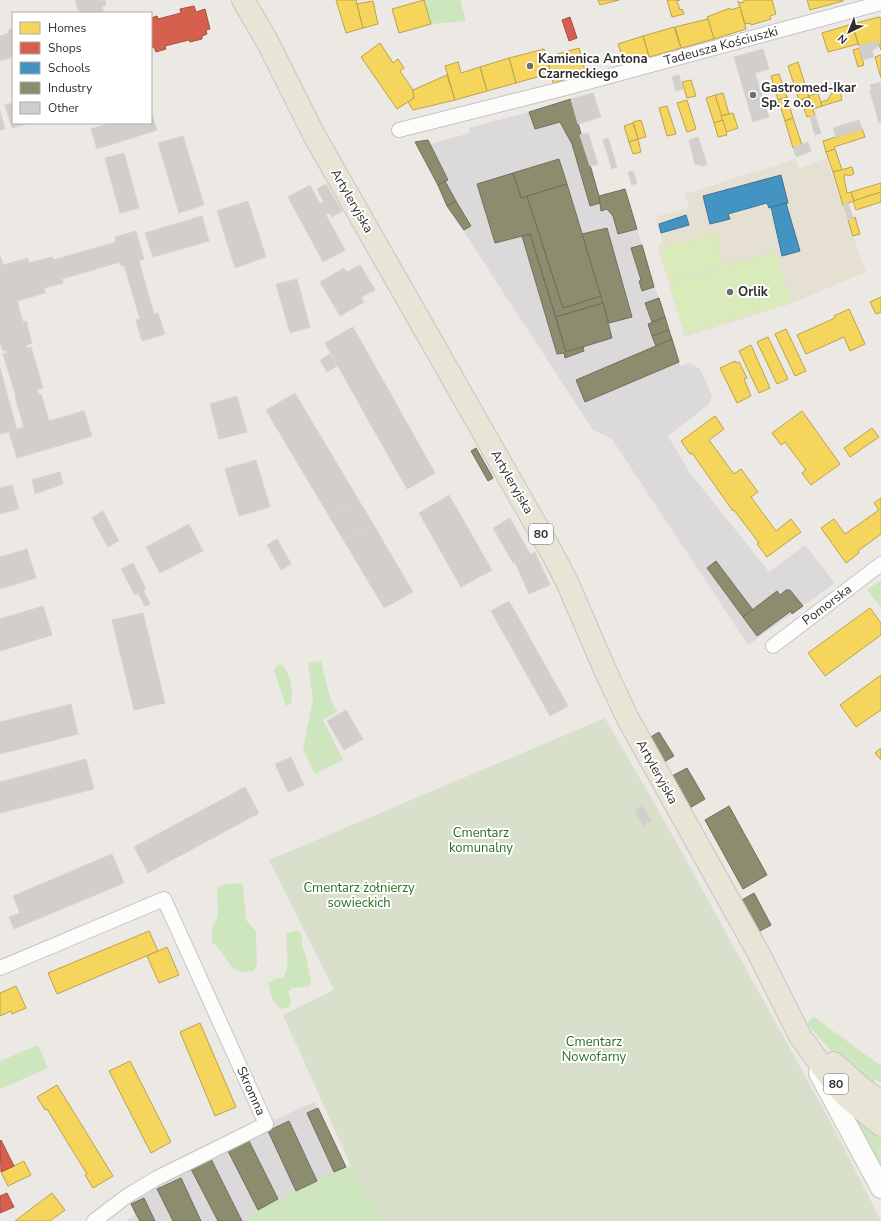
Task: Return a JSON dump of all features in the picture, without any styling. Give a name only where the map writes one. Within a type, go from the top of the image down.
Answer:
[{"type":"main road","name":"Artyleryjska","points":[[243,0],[267,41],[314,135],[552,553],[635,733],[782,998],[800,1036]]},
{"type":"main road","name":"80","points":[[782,998],[825,1055],[859,1086],[881,1102]]},
{"type":"main road","name":"80","points":[[800,1036],[833,1081],[847,1097],[881,1125]]},
{"type":"street","name":"Tadeusza Kościuszki","points":[[399,130],[562,89],[881,3]]},
{"type":"street","name":"Pomorska","points":[[772,646],[881,564]]},
{"type":"street","name":"Skromna","points":[[0,968],[164,900],[266,1124],[158,1178],[127,1196],[94,1221]]},
{"type":"street","points":[[800,1036],[881,1188]]},
{"type":"shaded area","points":[[529,112],[535,129],[560,122],[572,144],[589,206],[600,203],[601,211],[607,209],[613,216],[618,233],[637,229],[679,362],[681,366],[689,363],[700,369],[712,396],[709,404],[668,436],[690,473],[769,572],[805,545],[835,583],[748,645],[612,439],[593,430],[447,206],[415,142],[428,140],[430,144],[470,133],[469,128]]},
{"type":"shaded area","points":[[826,158],[866,272],[790,304],[685,337],[657,246],[663,244],[656,222],[658,216],[689,208],[685,194],[795,159],[799,169]]},
{"type":"shaded area","points":[[314,1102],[346,1167],[258,1210],[245,1221],[126,1221],[136,1214],[127,1196],[220,1145]]},
{"type":"green space","points":[[424,0],[460,0],[466,21],[431,24]]},
{"type":"green space","name":"Orlik","points":[[715,233],[724,265],[670,281],[661,248]]},
{"type":"green space","name":"Orlik","points":[[775,251],[791,302],[685,334],[670,283]]},
{"type":"green space","points":[[881,580],[881,608],[867,590]]},
{"type":"green space","points":[[321,661],[331,701],[337,712],[323,720],[343,760],[315,774],[303,750],[313,699],[308,663]]},
{"type":"green space","points":[[277,665],[283,665],[288,673],[291,683],[292,699],[291,703],[286,706],[274,671]]},
{"type":"green space","name":"Cmentarz Nowofarny","points":[[605,718],[664,820],[836,1132],[881,1221],[382,1221],[354,1173],[283,1015],[334,990],[269,860]]},
{"type":"green space","points":[[237,883],[243,885],[246,920],[256,931],[257,964],[253,971],[238,971],[230,964],[212,942],[212,927],[218,914],[217,888],[224,884]]},
{"type":"green space","points":[[296,931],[302,934],[302,946],[306,956],[311,983],[308,987],[292,988],[288,992],[291,1002],[289,1008],[280,1009],[273,1001],[268,983],[275,979],[282,978],[285,974],[288,963],[286,945],[287,933]]},
{"type":"green space","points":[[814,1017],[881,1066],[881,1083],[876,1079],[873,1083],[841,1062],[808,1025],[808,1022]]},
{"type":"green space","points":[[38,1045],[48,1068],[0,1089],[0,1061]]},
{"type":"green space","points":[[840,1098],[881,1131],[881,1177]]},
{"type":"green space","points":[[350,1166],[382,1221],[245,1221],[258,1210],[334,1172]]},
{"type":"building: Homes","points":[[336,0],[356,0],[363,28],[346,33]]},
{"type":"building: Homes","points":[[424,0],[431,24],[399,33],[392,9]]},
{"type":"building: Homes","points":[[598,0],[619,0],[600,5]]},
{"type":"building: Homes","points":[[667,0],[680,0],[677,1],[680,10],[682,9],[684,14],[672,17]]},
{"type":"building: Homes","points":[[744,0],[772,0],[776,14],[770,16],[771,19],[751,25],[750,23],[745,24],[738,1],[740,3],[744,2]]},
{"type":"building: Homes","points":[[807,0],[843,0],[843,1],[810,10]]},
{"type":"building: Homes","points":[[373,1],[378,24],[363,28],[357,4]]},
{"type":"building: Homes","points":[[740,7],[746,29],[714,39],[707,17],[730,8],[731,10]]},
{"type":"building: Homes","points":[[879,17],[881,18],[881,50],[878,41],[859,46],[852,24]]},
{"type":"building: Homes","points":[[708,19],[714,39],[681,48],[675,27]]},
{"type":"building: Homes","points":[[852,24],[858,44],[828,52],[822,33]]},
{"type":"building: Homes","points":[[674,27],[681,48],[649,57],[643,36]]},
{"type":"building: Homes","points":[[643,36],[649,57],[625,64],[618,44]]},
{"type":"building: Homes","points":[[380,43],[393,63],[398,59],[404,68],[400,71],[413,90],[414,98],[397,109],[361,57]]},
{"type":"building: Homes","points":[[579,48],[586,74],[553,83],[547,57]]},
{"type":"building: Homes","points":[[859,48],[864,65],[858,67],[853,50]]},
{"type":"building: Homes","name":"Kamienica Antona Czarneckiego","points":[[544,49],[551,73],[516,83],[509,58]]},
{"type":"building: Homes","points":[[881,55],[881,78],[875,57]]},
{"type":"building: Homes","points":[[509,58],[516,83],[487,91],[480,67]]},
{"type":"building: Homes","points":[[458,62],[461,73],[480,67],[487,91],[455,100],[445,66]]},
{"type":"building: Homes","points":[[798,62],[809,97],[799,100],[788,66]]},
{"type":"building: Homes","points":[[779,74],[787,97],[778,100],[771,76]]},
{"type":"building: Homes","points":[[447,75],[455,100],[413,110],[408,102],[414,98],[413,90]]},
{"type":"building: Homes","points":[[691,80],[696,96],[687,98],[682,82]]},
{"type":"building: Homes","points":[[840,91],[842,100],[822,106],[821,102],[828,100],[831,94]]},
{"type":"building: Homes","points":[[723,93],[729,114],[721,116],[715,95]]},
{"type":"building: Homes","points":[[818,93],[822,106],[813,109],[809,96]]},
{"type":"building: Homes","points":[[715,95],[723,120],[714,123],[706,98]]},
{"type":"building: Homes","points":[[787,97],[793,118],[785,121],[778,100]]},
{"type":"building: Homes","points":[[809,97],[815,115],[807,117],[801,100]]},
{"type":"building: Homes","points":[[687,100],[696,129],[687,132],[677,103]]},
{"type":"building: Homes","points":[[667,106],[676,134],[667,136],[659,108]]},
{"type":"building: Homes","points":[[733,113],[738,128],[726,132],[721,116]]},
{"type":"building: Homes","points":[[793,118],[802,145],[793,148],[785,121]]},
{"type":"building: Homes","points":[[641,120],[646,137],[638,139],[633,122]]},
{"type":"building: Homes","points":[[723,120],[727,135],[718,137],[714,123]]},
{"type":"building: Homes","points":[[633,123],[638,139],[629,142],[624,126]]},
{"type":"building: Homes","points":[[862,129],[865,137],[834,147],[835,149],[826,152],[823,141]]},
{"type":"building: Homes","points":[[638,139],[641,152],[633,154],[629,142]]},
{"type":"building: Homes","points":[[835,149],[842,170],[833,172],[826,152]]},
{"type":"building: Homes","points":[[852,167],[854,174],[848,176],[845,174],[844,177],[847,193],[851,192],[854,201],[843,205],[833,172]]},
{"type":"building: Homes","points":[[881,183],[881,192],[854,201],[851,192]]},
{"type":"building: Homes","points":[[881,192],[881,202],[856,210],[853,201]]},
{"type":"building: Homes","points":[[855,217],[860,234],[853,236],[848,220]]},
{"type":"building: Homes","points":[[881,297],[881,312],[876,314],[870,302]]},
{"type":"building: Homes","points":[[849,309],[865,344],[850,351],[844,337],[806,354],[797,335],[835,318],[834,316]]},
{"type":"building: Homes","points":[[786,329],[806,371],[795,376],[775,334]]},
{"type":"building: Homes","points":[[768,337],[788,379],[777,384],[757,342]]},
{"type":"building: Homes","points":[[751,345],[770,388],[759,393],[739,351]]},
{"type":"building: Homes","points":[[735,361],[736,363],[739,362],[747,378],[744,379],[751,396],[737,403],[720,368]]},
{"type":"building: Homes","points":[[802,411],[840,464],[811,485],[802,473],[806,470],[785,442],[781,445],[772,433]]},
{"type":"building: Homes","points":[[715,416],[724,429],[709,440],[734,474],[741,469],[758,492],[751,497],[776,531],[791,519],[801,532],[767,557],[757,544],[759,543],[734,510],[733,511],[692,453],[690,454],[681,441]]},
{"type":"building: Homes","points":[[872,428],[879,437],[850,457],[844,448]]},
{"type":"building: Homes","points":[[881,498],[881,534],[858,551],[859,553],[846,563],[821,528],[834,519],[845,534],[879,510],[874,503]]},
{"type":"building: Homes","points":[[870,608],[881,623],[881,635],[825,676],[808,653]]},
{"type":"building: Homes","points":[[881,675],[881,710],[856,727],[840,705]]},
{"type":"building: Homes","points":[[881,748],[881,760],[875,753]]},
{"type":"building: Homes","points":[[149,931],[158,951],[57,994],[48,973]]},
{"type":"building: Homes","points":[[167,947],[179,975],[159,983],[147,956]]},
{"type":"building: Homes","points":[[16,986],[26,1008],[12,1014],[11,1011],[0,1016],[0,993]]},
{"type":"building: Homes","points":[[200,1023],[236,1107],[215,1116],[180,1032]]},
{"type":"building: Homes","points":[[130,1061],[171,1142],[151,1153],[109,1071]]},
{"type":"building: Homes","points":[[57,1085],[113,1176],[93,1188],[85,1175],[87,1174],[47,1109],[45,1110],[37,1097]]},
{"type":"building: Homes","points":[[24,1161],[31,1175],[8,1186],[1,1172]]},
{"type":"building: Homes","points":[[52,1193],[65,1210],[50,1221],[15,1221]]},
{"type":"building: Shops","points":[[194,6],[196,12],[205,9],[210,29],[206,30],[207,34],[202,36],[202,39],[190,42],[189,40],[165,46],[166,49],[156,52],[154,47],[152,48],[152,18],[157,16],[158,19],[181,13],[180,9]]},
{"type":"building: Shops","points":[[570,17],[577,38],[569,41],[562,20]]},
{"type":"building: Shops","points":[[1,1140],[14,1166],[1,1172],[0,1141]]},
{"type":"building: Shops","points":[[7,1193],[14,1207],[0,1213],[0,1196]]},
{"type":"building: Schools","points":[[781,175],[788,203],[769,208],[767,203],[728,214],[730,219],[710,224],[703,196]]},
{"type":"building: Schools","points":[[786,203],[800,251],[782,256],[771,207]]},
{"type":"building: Schools","points":[[686,215],[689,225],[661,233],[659,224]]},
{"type":"building: Industry","points":[[571,99],[599,196],[600,203],[590,206],[572,144],[560,122],[535,129],[529,112]]},
{"type":"building: Industry","points":[[428,140],[448,180],[438,185],[415,142]]},
{"type":"building: Industry","points":[[559,159],[567,184],[521,198],[513,173]]},
{"type":"building: Industry","points":[[513,173],[521,198],[527,196],[563,308],[601,296],[603,303],[556,317],[530,234],[495,243],[477,184]]},
{"type":"building: Industry","points":[[445,181],[456,201],[447,206],[438,185]]},
{"type":"building: Industry","points":[[567,184],[601,296],[563,308],[527,196]]},
{"type":"building: Industry","points":[[625,189],[637,229],[618,234],[613,216],[607,209],[601,211],[599,196]]},
{"type":"building: Industry","points":[[456,201],[471,226],[464,230],[447,206]]},
{"type":"building: Industry","points":[[607,228],[632,317],[609,323],[582,234]]},
{"type":"building: Industry","points":[[530,234],[566,352],[583,346],[584,351],[565,358],[564,353],[557,354],[522,236]]},
{"type":"building: Industry","points":[[642,245],[654,287],[642,291],[639,281],[641,280],[631,248]]},
{"type":"building: Industry","points":[[659,298],[665,317],[652,322],[645,303]]},
{"type":"building: Industry","points":[[603,303],[612,338],[566,352],[556,317]]},
{"type":"building: Industry","points":[[665,317],[669,330],[652,336],[648,324]]},
{"type":"building: Industry","points":[[669,330],[672,339],[656,346],[652,336]]},
{"type":"building: Industry","points":[[672,339],[679,362],[585,402],[576,380]]},
{"type":"building: Industry","points":[[476,448],[493,478],[488,481],[471,451]]},
{"type":"building: Industry","points":[[716,561],[753,610],[743,617],[707,568]]},
{"type":"building: Industry","points":[[786,590],[790,590],[803,606],[792,614],[791,611],[757,636],[743,617],[777,591],[780,595]]},
{"type":"building: Industry","points":[[659,732],[674,756],[664,762],[649,738]]},
{"type":"building: Industry","points":[[687,768],[705,799],[688,809],[670,777]]},
{"type":"building: Industry","points":[[729,806],[767,875],[743,889],[705,820]]},
{"type":"building: Industry","points":[[754,893],[771,925],[758,932],[740,901]]},
{"type":"building: Industry","points":[[318,1108],[346,1167],[334,1172],[307,1113]]},
{"type":"building: Industry","points":[[289,1121],[317,1181],[296,1191],[268,1131]]},
{"type":"building: Industry","points":[[249,1141],[278,1199],[258,1210],[228,1151]]},
{"type":"building: Industry","points":[[211,1159],[242,1221],[218,1221],[191,1169]]},
{"type":"building: Industry","points":[[181,1178],[201,1221],[173,1221],[157,1189]]},
{"type":"building: Industry","points":[[144,1198],[155,1221],[140,1221],[131,1204]]},
{"type":"building: Other","points":[[75,0],[105,0],[106,5],[102,7],[104,12],[79,12]]},
{"type":"building: Other","points":[[12,28],[12,57],[0,61],[0,36],[9,33],[8,30]]},
{"type":"building: Other","points":[[878,41],[879,46],[872,51],[874,57],[863,60],[859,46]]},
{"type":"building: Other","name":"Gastromed-Ikar Sp. z o.o.","points":[[763,49],[769,69],[755,73],[769,117],[753,122],[734,57]]},
{"type":"building: Other","points":[[679,75],[683,89],[676,91],[672,77]]},
{"type":"building: Other","points":[[881,82],[881,87],[872,90],[870,85]]},
{"type":"building: Other","points":[[881,87],[881,122],[879,123],[870,91]]},
{"type":"building: Other","points":[[593,93],[601,117],[578,124],[571,99]]},
{"type":"building: Other","points":[[12,103],[12,124],[26,124],[12,128],[5,105]]},
{"type":"building: Other","points":[[0,111],[5,129],[0,130]]},
{"type":"building: Other","points":[[152,115],[157,130],[97,149],[91,129],[108,124],[152,124]]},
{"type":"building: Other","points":[[815,115],[821,133],[815,135],[810,118],[811,116]]},
{"type":"building: Other","points":[[859,120],[862,129],[836,137],[833,128]]},
{"type":"building: Other","points":[[588,133],[598,164],[590,166],[580,135]]},
{"type":"building: Other","points":[[183,136],[204,205],[179,213],[158,143]]},
{"type":"building: Other","points":[[698,137],[707,165],[703,166],[695,164],[689,140]]},
{"type":"building: Other","points":[[608,138],[617,167],[612,169],[603,140]]},
{"type":"building: Other","points":[[808,142],[811,151],[796,157],[793,148]]},
{"type":"building: Other","points":[[124,153],[139,208],[120,213],[105,158]]},
{"type":"building: Other","points":[[633,171],[637,183],[632,185],[628,172]]},
{"type":"building: Other","points":[[326,184],[342,211],[332,217],[330,213],[326,215],[345,250],[323,262],[288,197],[310,185],[320,204],[324,202],[317,189]]},
{"type":"building: Other","points":[[248,201],[266,257],[235,268],[217,211]]},
{"type":"building: Other","points":[[848,203],[853,218],[848,220],[843,205]]},
{"type":"building: Other","points":[[202,216],[209,241],[153,257],[145,233]]},
{"type":"building: Other","points":[[136,231],[144,259],[139,261],[154,314],[158,313],[165,334],[142,341],[136,320],[140,319],[124,265],[121,266],[120,262],[62,279],[63,283],[44,288],[45,293],[17,301],[23,322],[26,321],[32,343],[26,345],[27,348],[31,347],[43,388],[37,389],[39,395],[41,394],[49,421],[84,411],[92,436],[17,458],[9,432],[24,427],[15,397],[19,395],[16,396],[3,354],[7,353],[6,350],[3,351],[0,342],[0,255],[3,265],[28,258],[29,263],[52,257],[53,260],[116,242],[115,237]]},
{"type":"building: Other","points":[[360,265],[375,290],[361,297],[364,302],[340,316],[320,282],[344,268],[347,272]]},
{"type":"building: Other","points":[[297,279],[310,327],[290,333],[276,284]]},
{"type":"building: Other","points":[[353,327],[435,473],[407,489],[325,343]]},
{"type":"building: Other","points":[[330,354],[337,366],[327,372],[320,360]]},
{"type":"building: Other","points":[[0,368],[17,430],[0,434]]},
{"type":"building: Other","points":[[295,393],[358,499],[329,516],[266,410]]},
{"type":"building: Other","points":[[237,396],[247,432],[219,439],[210,404]]},
{"type":"building: Other","points":[[256,460],[270,507],[239,516],[225,469]]},
{"type":"building: Other","points":[[60,472],[63,484],[35,494],[32,480]]},
{"type":"building: Other","points":[[12,485],[19,509],[0,514],[0,488]]},
{"type":"building: Other","points":[[449,495],[492,570],[461,587],[419,513]]},
{"type":"building: Other","points":[[358,499],[373,524],[344,541],[329,516]]},
{"type":"building: Other","points":[[103,511],[119,541],[108,547],[92,518]]},
{"type":"building: Other","points":[[510,518],[530,554],[513,563],[493,528]]},
{"type":"building: Other","points":[[189,524],[203,551],[160,573],[146,547]]},
{"type":"building: Other","points":[[373,524],[413,592],[384,608],[344,541]]},
{"type":"building: Other","points":[[277,539],[291,564],[281,570],[267,545]]},
{"type":"building: Other","points":[[27,549],[36,578],[0,589],[0,557]]},
{"type":"building: Other","points":[[535,552],[550,585],[529,594],[515,562]]},
{"type":"building: Other","points":[[133,563],[146,589],[143,590],[150,604],[145,606],[138,593],[135,595],[121,569]]},
{"type":"building: Other","points":[[509,601],[568,706],[550,716],[491,611]]},
{"type":"building: Other","points":[[43,606],[52,635],[0,651],[0,619]]},
{"type":"building: Other","points":[[143,613],[165,703],[134,710],[112,620]]},
{"type":"building: Other","points":[[71,704],[78,734],[0,754],[0,722]]},
{"type":"building: Other","points":[[346,710],[363,739],[344,750],[327,721]]},
{"type":"building: Other","points":[[291,757],[304,785],[288,792],[275,764]]},
{"type":"building: Other","points":[[86,759],[94,789],[0,813],[0,782]]},
{"type":"building: Other","points":[[245,787],[259,813],[148,873],[134,847]]},
{"type":"building: Other","points":[[643,806],[651,821],[643,826],[635,810]]},
{"type":"building: Other","points":[[112,854],[124,883],[14,929],[9,917],[20,913],[13,896]]},
{"type":"place","name":"Kamienica Antona Czarneckiego","points":[[530,66]]},
{"type":"place","name":"Gastromed-Ikar Sp. z o.o.","points":[[753,95]]},
{"type":"place","name":"Orlik","points":[[730,292]]},
{"type":"park label","name":"Cmentarz komunalny","points":[[481,840]]},
{"type":"park label","name":"Cmentarz żołnierzy sowieckich","points":[[359,896]]}]
